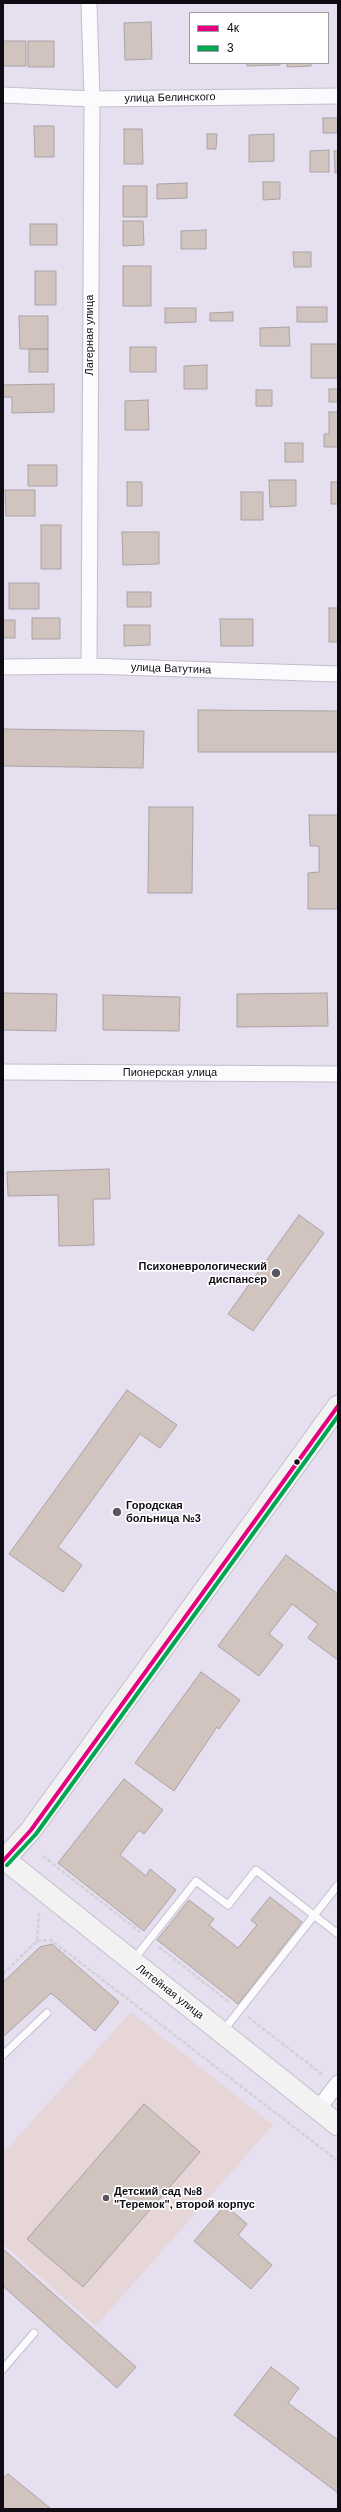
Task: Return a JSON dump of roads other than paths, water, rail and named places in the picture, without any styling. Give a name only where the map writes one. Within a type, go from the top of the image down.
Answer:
[{"type":"street","name":"Лагерная улица","points":[[89,3],[92,99],[89,666]]},
{"type":"street","name":"улица Белинского","points":[[3,95],[92,99],[338,96]]},
{"type":"street","name":"улица Ватутина","points":[[3,667],[89,666],[338,674]]},
{"type":"street","name":"Пионерская улица","points":[[3,1072],[338,1074]]},
{"type":"street","points":[[3,1860],[31,1830],[338,1406]]},
{"type":"street","name":"Литейная улица","points":[[3,1860],[338,2125]]},
{"type":"street","points":[[318,2109],[337,2084]]},
{"type":"lane","points":[[132,1962],[196,1881],[228,1905],[256,1870],[338,1934]]},
{"type":"lane","points":[[222,2033],[338,1885]]},
{"type":"lane","points":[[3,2055],[47,2013]]},
{"type":"lane","points":[[3,2369],[34,2333]]},
{"type":"place","name":"Психоневрологический диспансер","points":[[276,1273]]},
{"type":"place","name":"Городская больница №3","points":[[117,1512]]},
{"type":"place","name":"Детский сад №8 \"Теремок\", второй корпус","points":[[106,2198]]}]
